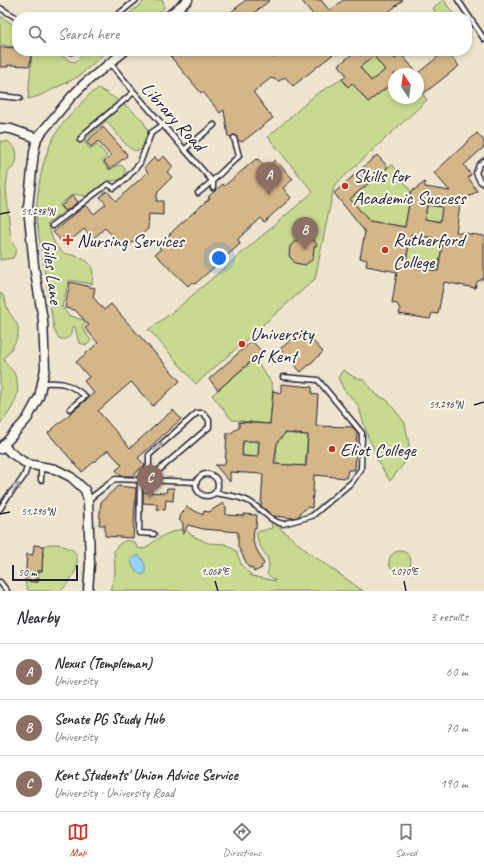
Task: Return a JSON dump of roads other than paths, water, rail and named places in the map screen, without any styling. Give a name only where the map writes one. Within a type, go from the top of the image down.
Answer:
[{"type":"street","points":[[173,12],[188,0]]},
{"type":"street","name":"Giles Lane","points":[[2,448],[27,419],[39,397],[45,369],[43,320],[34,266],[28,207],[37,138],[72,96],[85,83],[119,56]]},
{"type":"street","points":[[0,128],[11,129],[37,138]]},
{"type":"street","points":[[2,448],[27,464],[55,469],[71,477],[85,490],[88,500],[90,563],[88,591]]},
{"type":"lane","points":[[121,12],[136,0]]},
{"type":"lane","points":[[458,0],[466,12]]},
{"type":"lane","points":[[0,8],[12,15]]},
{"type":"lane","points":[[472,21],[484,39]]},
{"type":"lane","name":"Library Road","points":[[110,63],[213,182]]},
{"type":"lane","points":[[80,140],[85,133],[134,92]]},
{"type":"lane","points":[[0,96],[20,98]]},
{"type":"lane","points":[[52,226],[108,184],[114,188],[126,179],[140,164],[151,133],[163,125]]},
{"type":"lane","points":[[185,149],[214,125]]},
{"type":"lane","points":[[198,193],[213,182],[220,173],[239,156],[234,138]]},
{"type":"lane","points":[[484,161],[479,165],[476,173],[480,181],[484,184]]},
{"type":"lane","points":[[213,182],[213,188]]},
{"type":"lane","points":[[215,493],[218,483],[215,477],[209,474],[202,475],[196,482],[197,489],[201,494],[208,496],[215,493],[247,500],[265,515],[278,523],[283,524],[312,516],[352,482],[361,470],[362,433],[318,380],[283,378]]},
{"type":"lane","points":[[42,383],[60,382],[72,386],[85,396],[70,409]]},
{"type":"lane","points":[[154,481],[158,471],[209,427],[209,420],[203,413],[197,413],[149,455],[149,465],[141,480],[139,533],[154,534]]},
{"type":"lane","points":[[0,510],[7,498],[20,484],[26,474],[27,464]]},
{"type":"lane","points":[[41,467],[41,480]]},
{"type":"lane","points":[[88,500],[114,479],[196,482]]},
{"type":"lane","points":[[0,582],[7,591]]},
{"type":"water","points":[[139,555],[145,565],[145,573],[142,575],[134,568],[131,559]]},
{"type":"place","name":"Skills for Academic Success","points":[[345,186]]},
{"type":"place","name":"Nexus (Templeman)","points":[[269,195]]},
{"type":"place","name":"Nursing Services","points":[[68,240]]},
{"type":"place","name":"Senate PG Study Hub","points":[[305,250]]},
{"type":"place","name":"Rutherford College","points":[[385,250]]},
{"type":"place","name":"University of Kent","points":[[242,344]]},
{"type":"place","name":"Eliot College","points":[[332,449]]},
{"type":"place","name":"Kent Students' Union Advice Service","points":[[150,498]]}]
